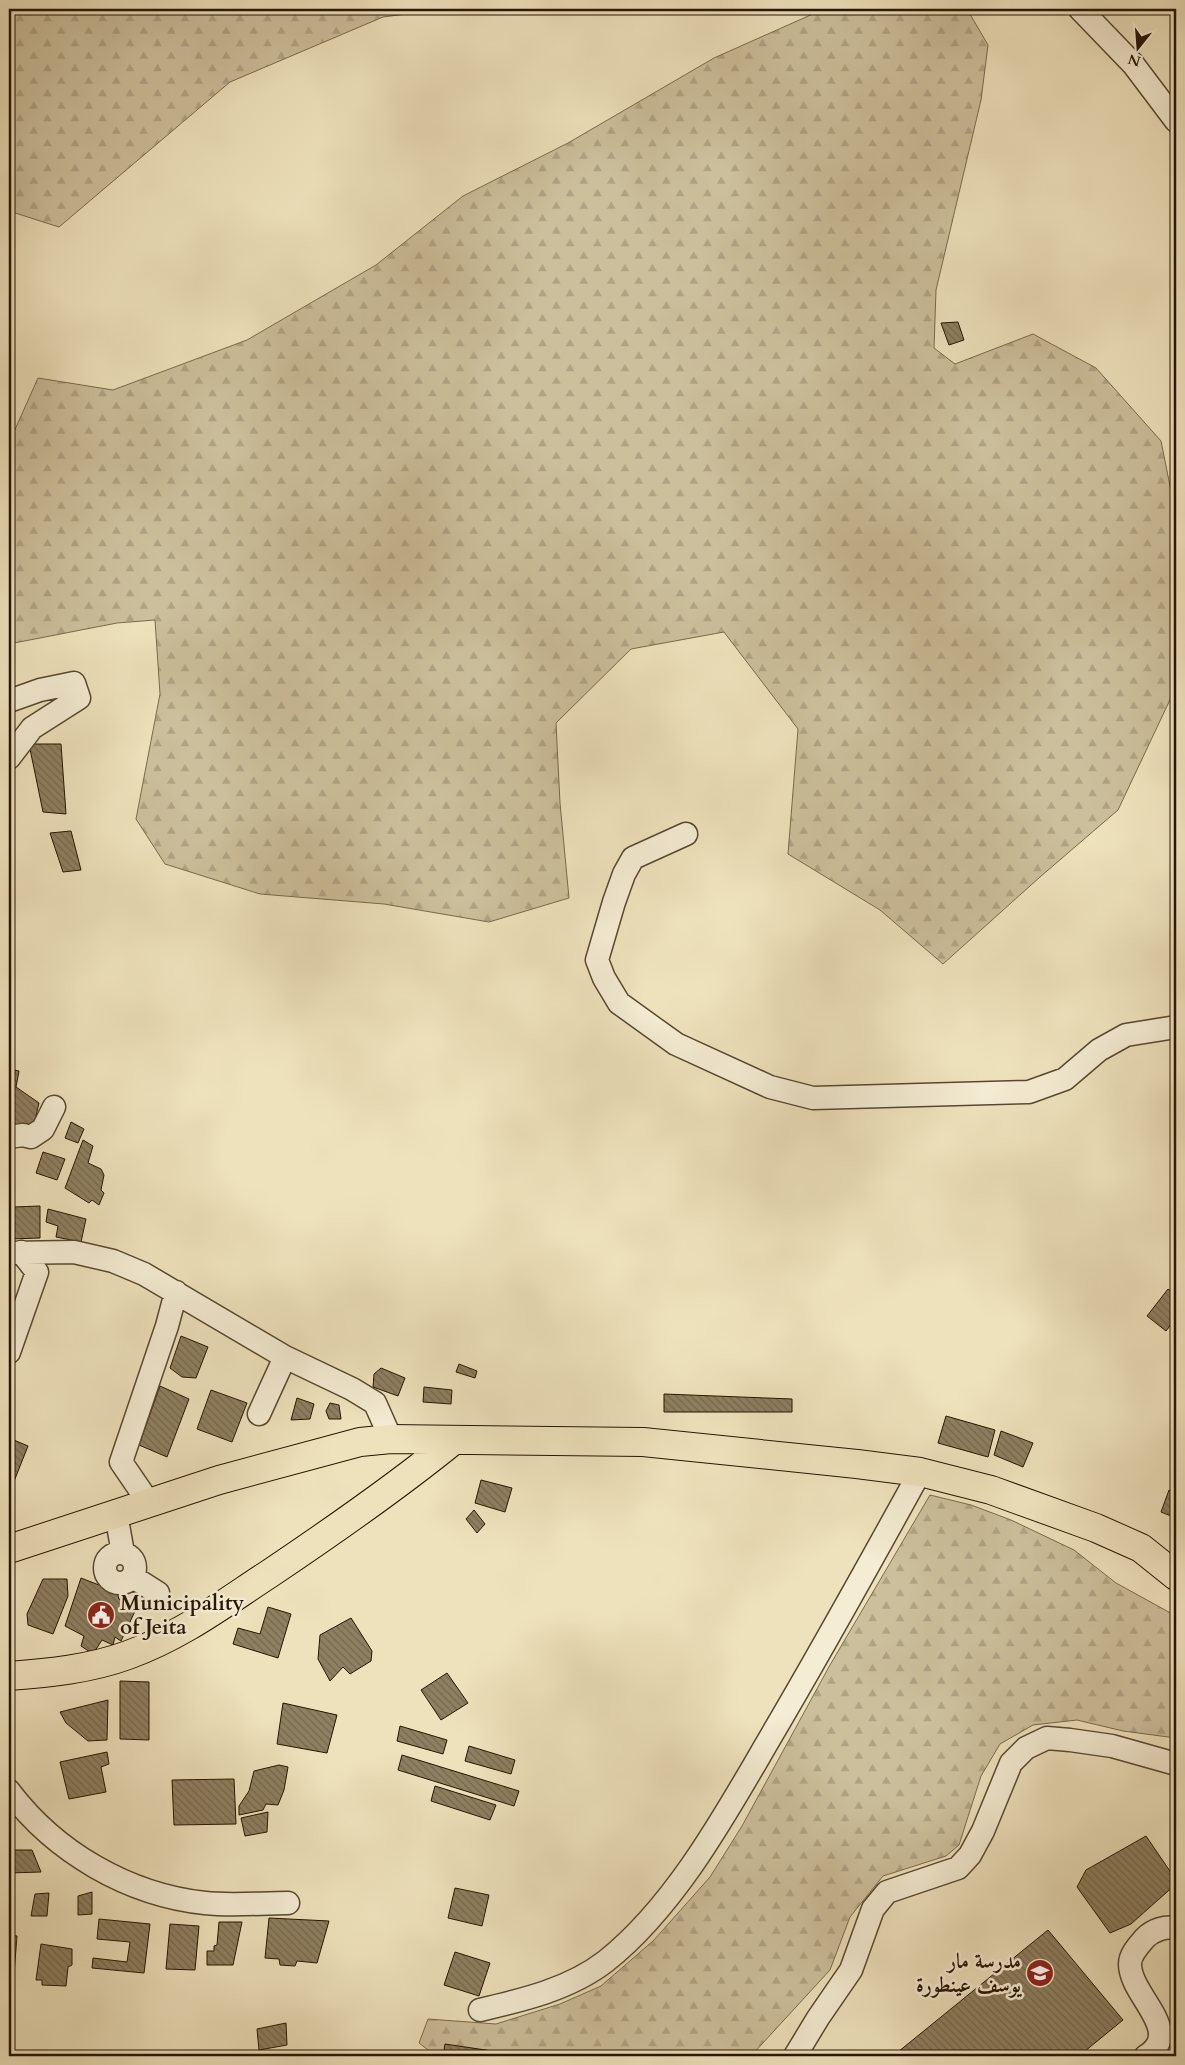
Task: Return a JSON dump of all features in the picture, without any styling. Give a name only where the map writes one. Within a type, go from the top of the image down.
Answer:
[{"type":"highway","points":[[391,1439],[402,1452],[404,1461],[400,1482]]},
{"type":"highway","points":[[9,1549],[219,1480],[360,1442],[391,1439],[642,1442],[920,1472],[991,1490],[1096,1528],[1141,1548],[1176,1576]]},
{"type":"highway","points":[[9,1676],[76,1669],[128,1655],[194,1624],[312,1546],[454,1440]]},
{"type":"street","points":[[1080,9],[1133,64],[1176,121]]},
{"type":"street","points":[[9,701],[40,690],[74,683],[79,698],[32,728],[9,758]]},
{"type":"street","points":[[686,834],[634,858],[624,874],[597,960],[604,978],[619,1003],[676,1044],[770,1087],[813,1098],[1029,1092],[1065,1080],[1098,1050],[1126,1035],[1176,1027]]},
{"type":"street","points":[[9,1137],[23,1135],[31,1137],[43,1129],[54,1107]]},
{"type":"street","points":[[15,1252],[74,1252],[113,1260],[176,1292],[285,1357],[352,1389],[375,1403],[391,1439]]},
{"type":"street","points":[[9,1352],[37,1272],[15,1252]]},
{"type":"street","points":[[149,1503],[120,1462],[167,1326],[176,1292]]},
{"type":"street","points":[[259,1414],[285,1357]]},
{"type":"street","points":[[480,2010],[527,1998],[571,1982],[606,1961],[643,1926],[676,1886],[722,1819],[831,1634],[920,1472]]},
{"type":"street","points":[[116,1514],[123,1553],[133,1560],[136,1565],[133,1577],[158,1593]]},
{"type":"street","points":[[795,2056],[851,1970],[873,1909],[887,1892],[958,1868],[970,1855],[983,1831],[1011,1763],[1026,1748],[1047,1738],[1070,1740],[1112,1746],[1176,1764]]},
{"type":"street","points":[[9,1791],[39,1826],[71,1852],[105,1873],[129,1884],[169,1898],[206,1903],[288,1903]]},
{"type":"street","points":[[1146,2056],[1158,2050],[1163,2039],[1163,2029],[1134,1980],[1129,1964],[1136,1947],[1150,1933],[1167,1926],[1176,1928]]},
{"type":"green space","points":[[9,9],[445,9],[383,17],[230,82],[59,227],[9,211]]},
{"type":"green space","points":[[824,9],[967,9],[988,45],[981,100],[936,290],[934,348],[955,364],[1033,334],[1096,368],[1161,441],[1176,516],[1176,687],[1118,810],[943,964],[880,910],[788,854],[798,729],[724,632],[631,649],[556,723],[560,803],[569,898],[489,922],[384,904],[260,894],[165,864],[136,819],[160,694],[155,620],[117,623],[9,644],[9,443],[38,378],[113,390],[247,340],[376,265],[463,196],[568,143],[714,58]]},
{"type":"green space","points":[[930,1495],[971,1505],[1011,1520],[1074,1550],[1116,1583],[1176,1616],[1176,1738],[1123,1731],[1077,1720],[1033,1725],[1000,1744],[981,1776],[959,1845],[946,1856],[883,1876],[850,1917],[830,1970],[751,2056],[436,2056],[419,2043],[428,2019],[496,2024],[560,2004],[601,1986],[654,1940],[710,1877],[742,1826],[830,1665]]},
{"type":"building","points":[[958,322],[964,340],[949,345],[941,323]]},
{"type":"building","points":[[29,744],[61,744],[66,814],[43,812]]},
{"type":"building","points":[[71,831],[81,870],[63,872],[50,833]]},
{"type":"building","points":[[9,1069],[19,1071],[16,1087],[39,1103],[32,1133],[9,1130]]},
{"type":"building","points":[[71,1122],[84,1129],[78,1143],[65,1138]]},
{"type":"building","points":[[83,1140],[93,1146],[88,1163],[101,1169],[104,1175],[101,1190],[104,1193],[99,1205],[92,1200],[89,1203],[65,1188]]},
{"type":"building","points":[[43,1152],[65,1159],[57,1180],[36,1173]]},
{"type":"building","points":[[40,1206],[40,1238],[9,1239],[9,1217],[13,1207]]},
{"type":"building","points":[[48,1209],[86,1219],[81,1242],[56,1237],[58,1226],[46,1222]]},
{"type":"building","points":[[1168,1289],[1176,1295],[1176,1318],[1166,1331],[1147,1316]]},
{"type":"building","points":[[181,1336],[208,1347],[196,1378],[182,1377],[170,1368]]},
{"type":"building","points":[[459,1364],[477,1371],[475,1378],[456,1372]]},
{"type":"building","points":[[381,1368],[405,1378],[398,1396],[373,1387],[374,1374]]},
{"type":"building","points":[[160,1386],[189,1399],[167,1457],[139,1445]]},
{"type":"building","points":[[424,1387],[452,1390],[451,1404],[423,1402]]},
{"type":"building","points":[[211,1390],[247,1403],[232,1442],[197,1429]]},
{"type":"building","points":[[664,1394],[792,1399],[792,1412],[664,1412]]},
{"type":"building","points":[[297,1398],[314,1404],[310,1419],[291,1420]]},
{"type":"building","points":[[330,1403],[339,1405],[341,1419],[329,1419],[326,1411]]},
{"type":"building","points":[[946,1416],[995,1430],[988,1457],[938,1443]]},
{"type":"building","points":[[1001,1431],[1033,1443],[1023,1467],[994,1455]]},
{"type":"building","points":[[9,1438],[28,1446],[9,1494]]},
{"type":"building","points":[[481,1480],[512,1488],[505,1512],[475,1503]]},
{"type":"building","points":[[1169,1490],[1176,1493],[1176,1518],[1161,1512]]},
{"type":"building","points":[[474,1510],[485,1524],[477,1533],[466,1519]]},
{"type":"building","points":[[81,1578],[117,1592],[119,1599],[136,1609],[121,1641],[115,1637],[113,1645],[102,1640],[93,1654],[81,1646],[84,1636],[65,1626]]},
{"type":"building","points":[[43,1579],[67,1579],[68,1596],[53,1634],[28,1625],[27,1614]]},
{"type":"building","points":[[268,1607],[291,1614],[278,1658],[233,1644],[238,1628],[260,1634]]},
{"type":"building","points":[[351,1618],[372,1651],[371,1661],[350,1674],[343,1667],[330,1681],[318,1659],[320,1635]]},
{"type":"building","points":[[447,1673],[468,1703],[441,1720],[421,1690]]},
{"type":"building","points":[[120,1681],[149,1682],[149,1740],[120,1739]]},
{"type":"building","points":[[108,1700],[107,1740],[88,1741],[66,1723],[60,1712]]},
{"type":"building","points":[[283,1703],[337,1715],[327,1753],[277,1744]]},
{"type":"building","points":[[400,1726],[447,1740],[443,1754],[397,1741]]},
{"type":"building","points":[[469,1746],[515,1760],[511,1774],[465,1761]]},
{"type":"building","points":[[107,1752],[109,1764],[101,1767],[106,1792],[69,1799],[60,1762]]},
{"type":"building","points":[[402,1755],[519,1791],[514,1806],[398,1770]]},
{"type":"building","points":[[279,1765],[288,1767],[284,1790],[278,1805],[266,1804],[263,1810],[239,1815],[239,1806],[249,1791],[254,1771]]},
{"type":"building","points":[[234,1779],[236,1824],[174,1825],[172,1780]]},
{"type":"building","points":[[435,1786],[496,1805],[490,1820],[431,1801]]},
{"type":"building","points":[[268,1812],[267,1832],[245,1836],[241,1818]]},
{"type":"building","points":[[1146,1836],[1176,1880],[1176,1884],[1131,1924],[1110,1933],[1077,1887],[1086,1870]]},
{"type":"building","points":[[9,1850],[32,1850],[41,1872],[9,1873]]},
{"type":"building","points":[[455,1888],[489,1895],[482,1926],[448,1918]]},
{"type":"building","points":[[92,1892],[92,1914],[78,1915],[78,1896]]},
{"type":"building","points":[[49,1893],[47,1916],[31,1916],[35,1894]]},
{"type":"building","points":[[269,1918],[329,1921],[317,1963],[297,1961],[295,1966],[280,1965],[279,1959],[265,1958]]},
{"type":"building","points":[[99,1919],[150,1924],[144,1973],[92,1968],[93,1958],[127,1962],[130,1942],[97,1939]]},
{"type":"building","points":[[219,1922],[242,1922],[233,1965],[207,1965],[207,1951],[214,1951],[214,1946],[217,1945]]},
{"type":"building","points":[[170,1924],[199,1926],[195,1970],[166,1969]]},
{"type":"building","name":"مدرسة مار يوسف عينطورة","points":[[1048,1930],[1123,2020],[1079,2056],[893,2056]]},
{"type":"building","points":[[9,1935],[17,1936],[14,1974],[9,1972]]},
{"type":"building","points":[[41,1944],[72,1949],[72,1965],[68,1967],[66,1986],[42,1985],[42,1980],[36,1980]]},
{"type":"building","points":[[455,1952],[490,1963],[479,1996],[444,1985]]},
{"type":"building","points":[[286,2023],[287,2045],[259,2050],[257,2029]]},
{"type":"building","points":[[445,2044],[499,2052],[498,2056],[443,2056]]},
{"type":"place","name":"Municipality of Jeita","points":[[101,1615]]},
{"type":"place","name":"مدرسة مار يوسف عينطورة","points":[[1040,1973]]}]
